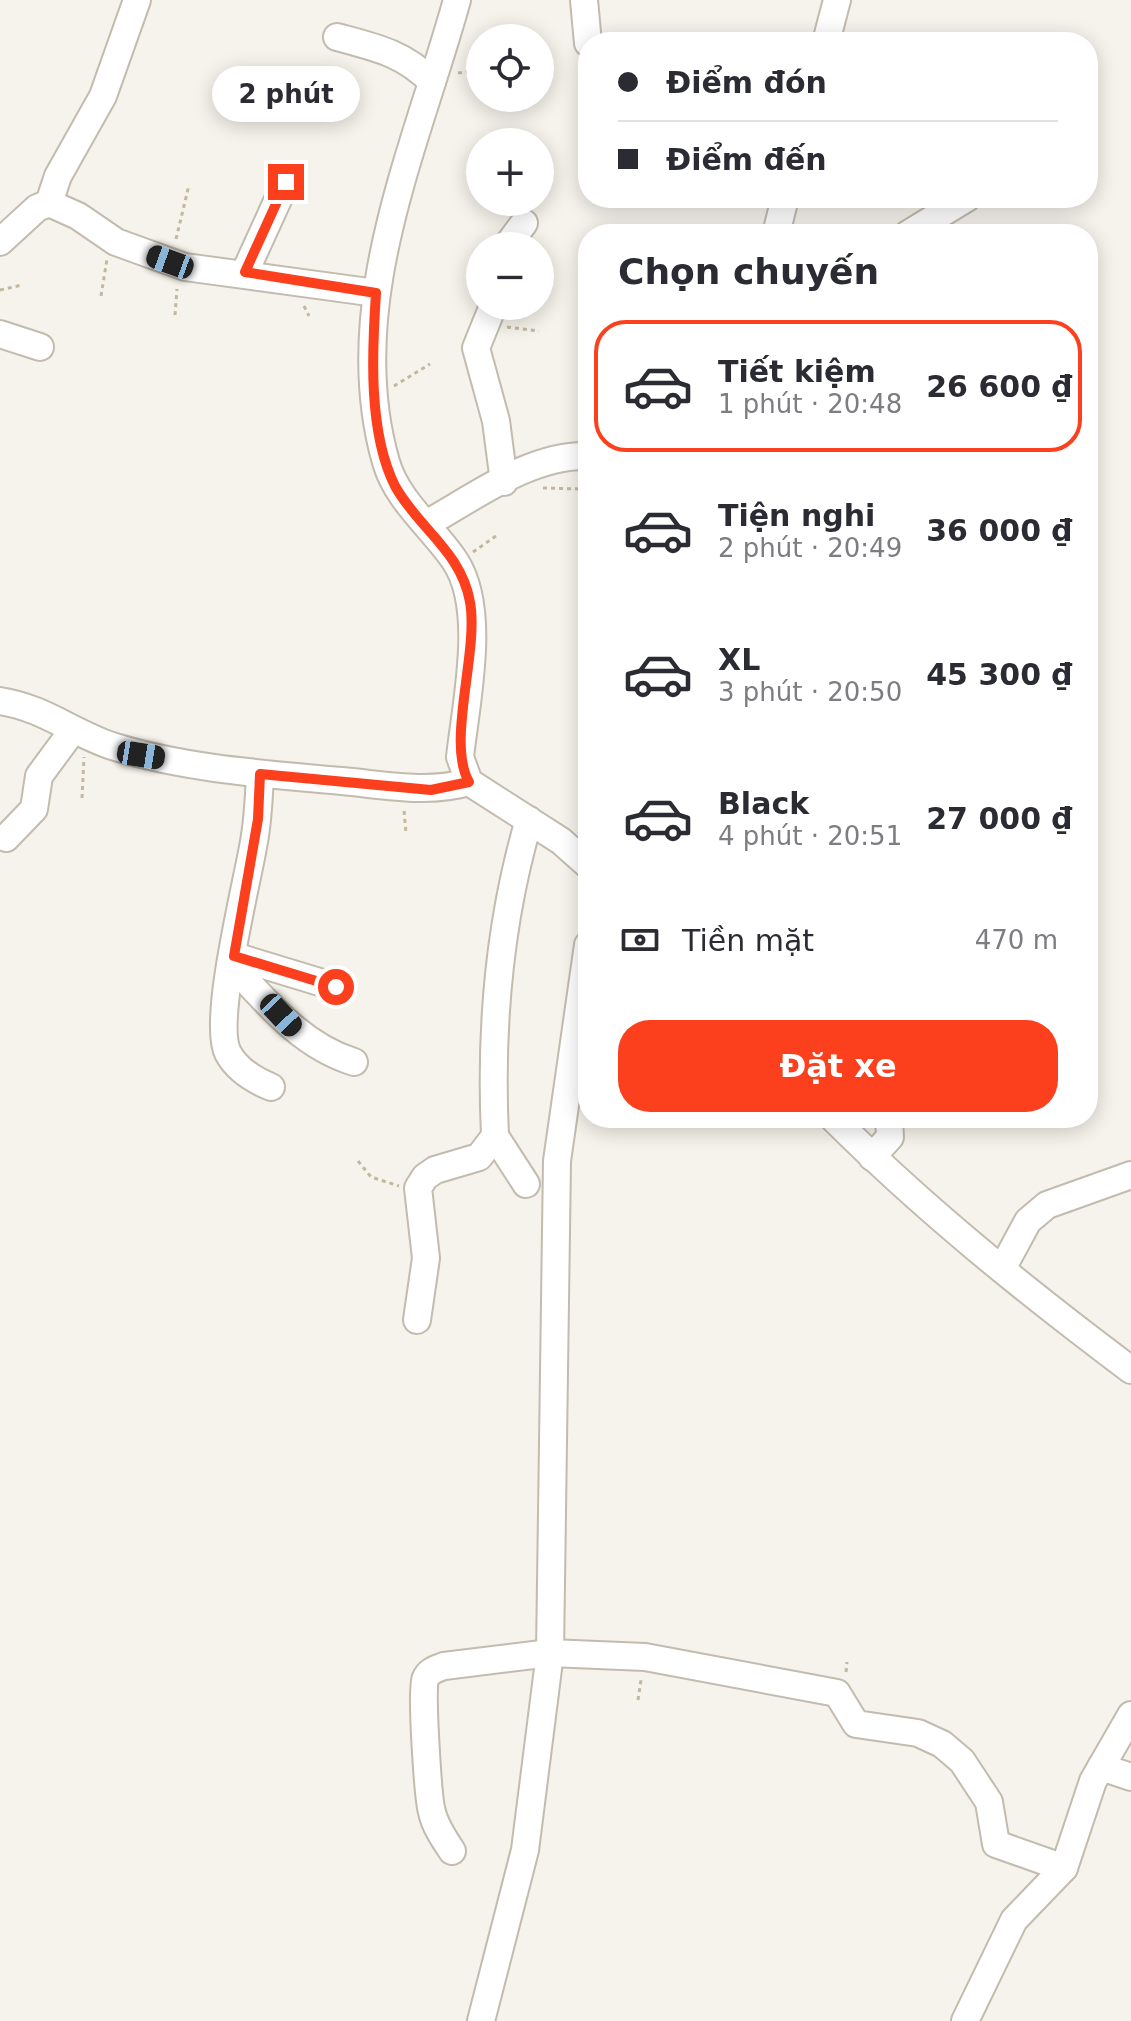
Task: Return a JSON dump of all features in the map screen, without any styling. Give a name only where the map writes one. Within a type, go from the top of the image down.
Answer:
[{"type":"street","points":[[49,203],[51,190],[92,119],[120,57],[137,0]]},
{"type":"street","points":[[457,0],[376,293],[372,355],[375,389],[386,462],[396,488],[457,563],[466,580],[471,606],[471,651],[460,757],[469,782],[561,841],[578,856]]},
{"type":"street","points":[[584,0],[587,32]]},
{"type":"street","points":[[829,32],[837,0]]},
{"type":"street","points":[[337,37],[390,50],[417,67],[432,82]]},
{"type":"street","points":[[245,272],[286,182]]},
{"type":"street","points":[[0,242],[37,208],[49,203],[78,216],[116,242],[178,264],[376,293]]},
{"type":"street","points":[[924,224],[951,208]]},
{"type":"street","points":[[517,232],[524,223]]},
{"type":"street","points":[[488,320],[478,339],[477,363],[511,478]]},
{"type":"street","points":[[0,334],[40,347]]},
{"type":"street","points":[[426,524],[538,463],[578,456]]},
{"type":"street","points":[[0,701],[23,704],[79,733],[141,755],[260,774],[431,790],[469,782]]},
{"type":"street","points":[[6,838],[34,809],[39,776],[79,733]]},
{"type":"street","points":[[260,774],[258,819],[222,1033],[228,1053],[242,1071],[271,1087]]},
{"type":"street","points":[[526,1184],[495,1136],[491,1061],[512,878],[529,820]]},
{"type":"street","points":[[233,960],[336,987]]},
{"type":"street","points":[[233,960],[299,1035],[328,1054],[354,1062]]},
{"type":"street","points":[[481,2021],[525,1850],[550,1653],[557,1161],[578,1015]]},
{"type":"street","points":[[843,1128],[872,1157],[1002,1269],[1131,1370]]},
{"type":"street","points":[[872,1157],[890,1137],[890,1128]]},
{"type":"street","points":[[417,1320],[426,1258],[418,1188],[425,1177],[435,1170],[479,1157],[495,1136]]},
{"type":"street","points":[[1002,1269],[1028,1221],[1047,1205],[1131,1175]]},
{"type":"street","points":[[452,1851],[432,1814],[427,1788],[425,1678],[432,1670],[444,1666],[550,1653],[645,1657],[837,1693],[856,1724],[918,1733],[942,1744],[962,1761],[989,1802],[996,1844],[1064,1868]]},
{"type":"street","points":[[976,2017],[1014,1920],[1064,1868],[1093,1781],[1131,1715]]},
{"type":"street","points":[[1101,1767],[1131,1777]]},
{"type":"path","points":[[175,315],[174,301],[189,185]]},
{"type":"path","points":[[101,296],[107,259],[116,242]]},
{"type":"path","points":[[0,290],[22,285]]},
{"type":"path","points":[[505,320],[539,331]]},
{"type":"path","points":[[375,389],[396,386],[430,364]]},
{"type":"path","points":[[511,478],[556,491],[578,489]]},
{"type":"path","points":[[457,563],[496,536]]},
{"type":"path","points":[[79,733],[82,798]]},
{"type":"path","points":[[358,1161],[371,1177],[382,1183],[418,1188]]},
{"type":"route","points":[[286,182],[273,218],[245,272],[376,293],[372,355],[386,462],[396,488],[457,563],[466,580],[471,606],[471,651],[460,757],[469,782],[431,790],[260,774],[258,819],[234,956],[336,987]]}]
